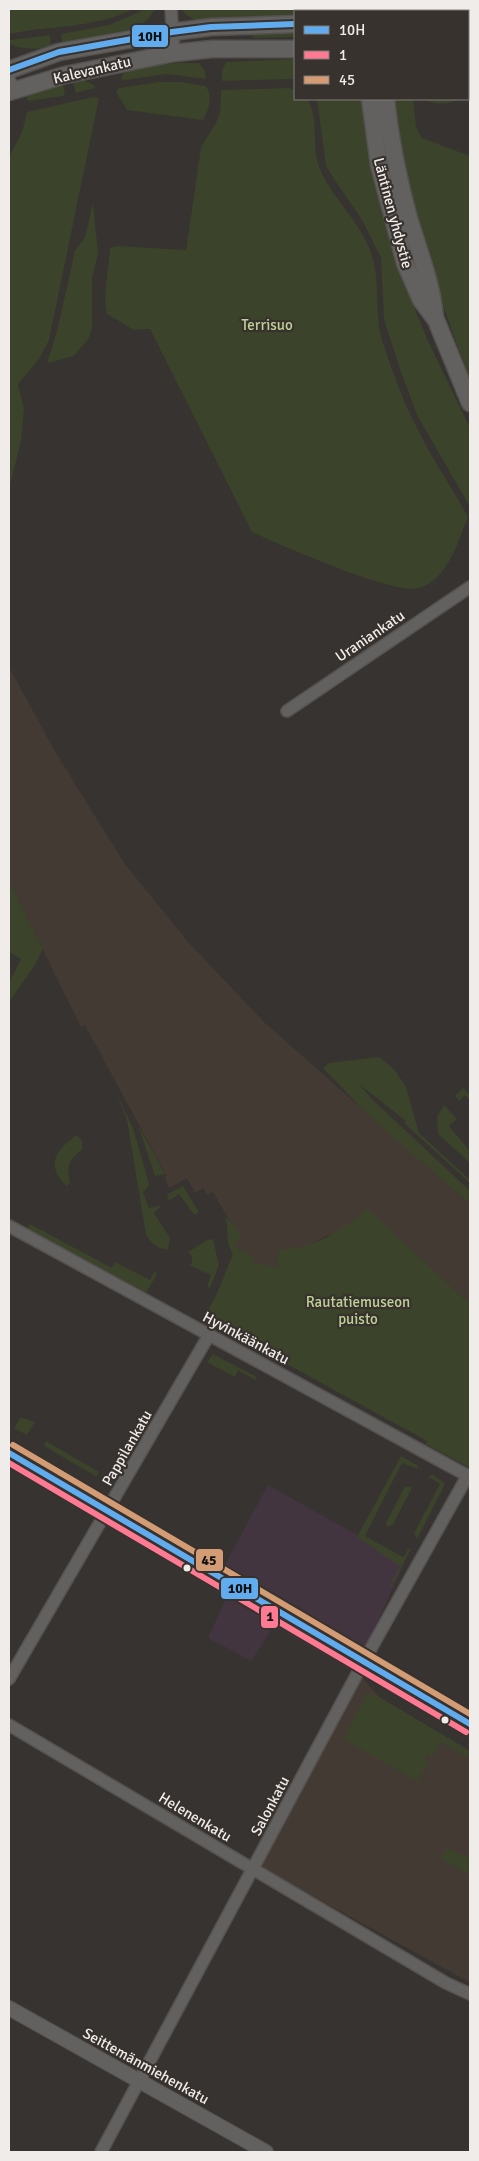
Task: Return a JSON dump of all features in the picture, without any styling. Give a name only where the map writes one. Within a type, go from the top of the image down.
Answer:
[{"type":"main road","name":"Kalevankatu","points":[[9,70],[59,52],[172,32],[211,27],[294,24]]},
{"type":"main road","name":"Kalevankatu","points":[[10,86],[174,53],[212,49],[294,49]]},
{"type":"main road","name":"Läntinen yhdystie","points":[[370,100],[379,165],[405,263],[421,300],[436,320],[470,403]]},
{"type":"main road","name":"Läntinen yhdystie","points":[[386,100],[395,160],[408,216],[433,294],[436,320]]},
{"type":"main road","points":[[9,1453],[470,1724]]},
{"type":"street","points":[[171,9],[174,53]]},
{"type":"street","name":"Uraniankatu","points":[[287,711],[470,587]]},
{"type":"street","name":"Hyvinkäänkatu","points":[[9,1226],[469,1476]]},
{"type":"street","name":"Pappilankatu","points":[[9,1679],[208,1335]]},
{"type":"street","name":"Salonkatu","points":[[101,2152],[364,1662],[469,1476]]},
{"type":"street","name":"Helenenkatu","points":[[9,1725],[446,1983],[470,1994]]},
{"type":"street","name":"Seittemänmiehenkatu","points":[[9,2008],[266,2152]]},
{"type":"shaded area","points":[[9,667],[57,755],[125,864],[188,942],[265,1023],[470,1204],[470,1304],[432,1270],[382,1265],[328,1235],[306,1247],[289,1250],[279,1249],[276,1268],[253,1262],[253,1256],[235,1247],[232,1225],[213,1192],[207,1195],[203,1188],[195,1193],[187,1178],[169,1188],[165,1178],[166,1175],[85,1025],[81,1027],[9,881]]},
{"type":"shaded area","points":[[268,1485],[405,1562],[370,1638],[361,1676],[274,1626],[251,1661],[208,1638],[226,1598],[212,1588]]},
{"type":"shaded area","points":[[361,1676],[379,1697],[470,1751],[469,1982],[260,1867]]},
{"type":"green space","points":[[9,9],[133,9],[103,20],[9,34]]},
{"type":"green space","points":[[146,9],[155,9],[148,19],[128,31],[101,38],[62,43],[61,34],[109,25]]},
{"type":"green space","points":[[181,9],[302,9],[294,10],[294,15],[195,20],[186,15]]},
{"type":"green space","points":[[398,9],[454,10],[400,10]]},
{"type":"green space","points":[[294,30],[294,37],[255,38],[251,33]]},
{"type":"green space","points":[[50,35],[51,45],[46,47],[36,49],[9,44],[10,40]]},
{"type":"green space","points":[[294,59],[294,79],[222,81],[222,71],[226,62]]},
{"type":"green space","points":[[176,63],[199,63],[205,72],[206,79],[167,74],[125,80],[120,79],[125,72],[131,69]]},
{"type":"green space","points":[[72,80],[84,80],[94,85],[95,88],[76,93]]},
{"type":"green space","points":[[158,82],[181,82],[206,86],[209,103],[203,120],[127,110],[116,92],[119,88]]},
{"type":"green space","points":[[63,83],[65,94],[63,96],[28,101],[25,94]]},
{"type":"green space","name":"Terrisuo","points":[[289,88],[294,90],[294,100],[308,100],[311,106],[319,166],[329,187],[365,238],[374,261],[380,332],[403,397],[423,439],[468,517],[451,558],[445,568],[429,584],[419,588],[406,588],[386,584],[337,568],[252,532],[150,329],[134,330],[107,314],[105,289],[110,248],[117,246],[186,250],[201,147],[216,123],[220,112],[221,90]]},
{"type":"green space","points":[[93,97],[99,98],[49,340],[39,359],[18,384],[24,409],[21,441],[9,489],[9,157],[22,132],[27,112]]},
{"type":"green space","points":[[317,100],[364,100],[400,273],[428,341],[470,428],[470,507],[417,415],[401,372],[384,320],[381,258],[362,220],[326,167]]},
{"type":"green space","points":[[393,100],[413,100],[416,127],[422,138],[470,156],[470,379],[434,276],[414,206]]},
{"type":"green space","points":[[426,100],[456,100],[441,104]]},
{"type":"green space","points":[[93,203],[98,253],[92,279],[92,327],[89,338],[74,356],[47,363],[57,331],[75,251],[85,237]]},
{"type":"green space","points":[[9,881],[43,949],[35,965],[9,1002],[9,983],[21,959],[9,952]]},
{"type":"green space","points":[[379,1057],[395,1070],[406,1087],[419,1133],[470,1180],[470,1183],[404,1123],[406,1121],[359,1084],[372,1099],[470,1191],[470,1204],[371,1118],[323,1068],[329,1063]]},
{"type":"green space","points":[[463,1088],[470,1095],[470,1100],[465,1095],[459,1101],[455,1096]]},
{"type":"green space","points":[[115,1091],[133,1128],[148,1180],[149,1186],[143,1192],[149,1208],[162,1205],[154,1213],[170,1238],[168,1249],[155,1245],[146,1235],[127,1120]]},
{"type":"green space","points":[[444,1105],[457,1119],[449,1126],[470,1151],[470,1163],[438,1134],[437,1117]]},
{"type":"green space","points":[[138,1125],[165,1174],[155,1176]]},
{"type":"green space","points":[[77,1135],[82,1141],[82,1150],[71,1160],[68,1172],[70,1182],[67,1186],[56,1172],[56,1159],[58,1152],[63,1146]]},
{"type":"green space","points":[[183,1186],[199,1212],[194,1215],[179,1194],[169,1201],[167,1197],[168,1194]]},
{"type":"green space","name":"Rautatiemuseon puisto","points":[[367,1208],[470,1304],[470,1468],[426,1444],[427,1441],[203,1318],[215,1298],[233,1254],[228,1241],[225,1216],[241,1234],[235,1247],[253,1256],[253,1262],[276,1267],[279,1249],[302,1247],[314,1243],[338,1231]]},
{"type":"green space","points":[[30,1224],[112,1268],[115,1262],[150,1280],[154,1272],[157,1274],[146,1293],[27,1229]]},
{"type":"green space","points":[[213,1239],[219,1265],[210,1288],[207,1286],[211,1275],[189,1265],[192,1263],[192,1256],[188,1252],[207,1240]]},
{"type":"green space","points":[[213,1354],[257,1377],[255,1380],[238,1370],[235,1377],[207,1362]]},
{"type":"green space","points":[[21,1417],[35,1422],[27,1435],[14,1428]]},
{"type":"green space","points":[[46,1441],[99,1472],[97,1477],[44,1446]]},
{"type":"green space","points":[[401,1456],[417,1465],[418,1469],[402,1463],[365,1536],[404,1557],[408,1549],[411,1549],[391,1587],[389,1586],[400,1566],[357,1537]]},
{"type":"green space","points":[[432,1474],[445,1484],[417,1539],[414,1533],[440,1484],[429,1477]]},
{"type":"green space","points":[[405,1486],[411,1487],[411,1490],[393,1524],[388,1527],[386,1523]]},
{"type":"green space","points":[[370,1694],[379,1697],[470,1751],[470,1759],[441,1742],[432,1757],[427,1754],[425,1759],[429,1762],[417,1781],[343,1739],[366,1695]]},
{"type":"green space","points":[[447,1848],[466,1857],[470,1850],[470,1875],[441,1859]]},
{"type":"transit line","name":"10H","points":[[9,70],[59,52],[172,32],[211,27],[294,24]]},
{"type":"transit line","name":"45","points":[[13,1445],[470,1714]]},
{"type":"transit line","name":"10H","points":[[9,1453],[470,1724]]},
{"type":"transit line","name":"1","points":[[9,1463],[466,1732]]}]
